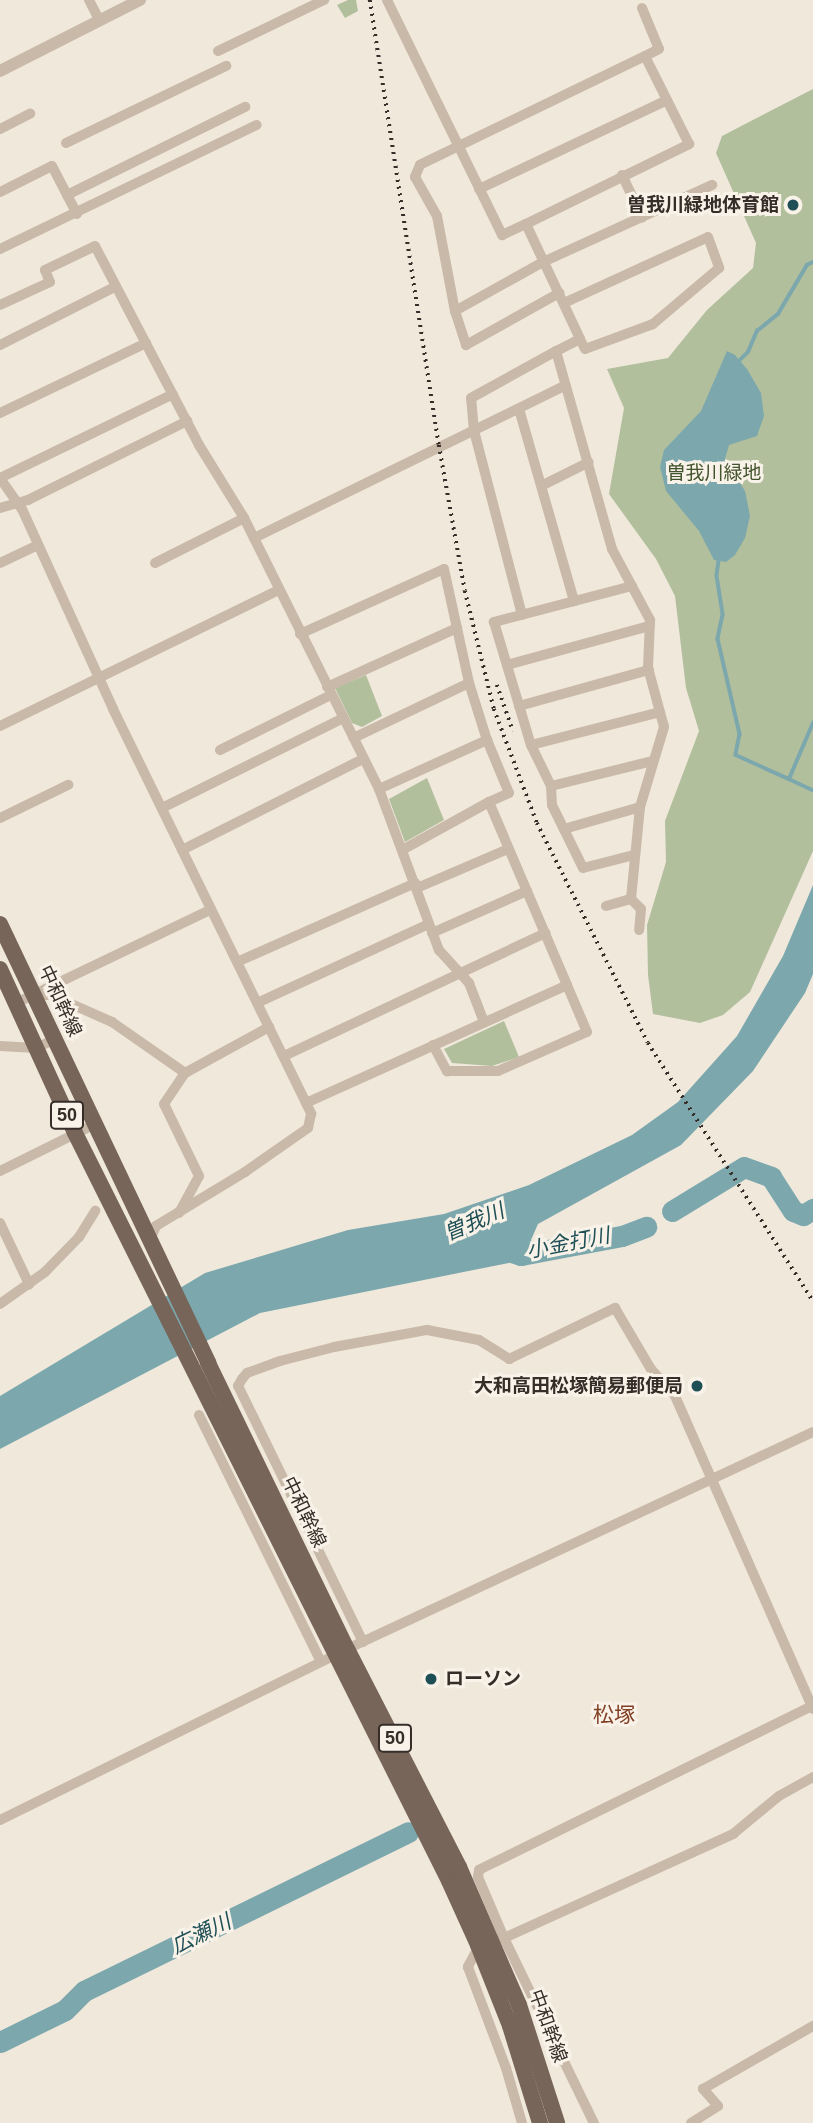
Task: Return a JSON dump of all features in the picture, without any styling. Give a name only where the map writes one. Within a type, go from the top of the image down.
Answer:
[{"type":"main road","name":"中和幹線","points":[[0,924],[208,1363],[334,1656],[459,1867],[528,2030],[557,2123]]},
{"type":"main road","name":"中和幹線","points":[[0,969],[75,1133],[334,1656],[416,1813],[491,1940],[540,2123]]},
{"type":"street","points":[[89,0],[99,20]]},
{"type":"street","points":[[0,71],[140,0]]},
{"type":"street","points":[[218,51],[324,0]]},
{"type":"street","points":[[387,0],[502,235],[689,144],[645,56]]},
{"type":"street","points":[[526,223],[543,262],[561,298],[585,349],[653,324],[719,268],[708,237],[561,298],[466,345],[455,310],[437,216],[415,177],[420,165],[659,49],[642,8]]},
{"type":"street","points":[[66,143],[226,66]]},
{"type":"street","points":[[479,189],[667,100]]},
{"type":"street","points":[[67,195],[245,107]]},
{"type":"street","points":[[0,129],[30,114]]},
{"type":"street","points":[[0,250],[257,125]]},
{"type":"street","points":[[0,191],[52,166],[77,214]]},
{"type":"street","points":[[622,175],[642,217]]},
{"type":"street","points":[[455,310],[543,262],[712,185]]},
{"type":"street","points":[[0,305],[50,282],[45,270],[95,246],[187,421],[254,538],[379,789],[439,950],[469,983],[484,1022]]},
{"type":"street","points":[[0,345],[115,287]]},
{"type":"street","points":[[522,615],[474,431],[471,398],[580,339]]},
{"type":"street","points":[[0,413],[146,343]]},
{"type":"street","points":[[556,351],[612,549],[650,620],[649,670],[664,727],[640,807],[634,855],[631,899],[641,909],[639,930]]},
{"type":"street","points":[[254,538],[566,385]]},
{"type":"street","points":[[150,1242],[156,1226],[245,1172],[307,1128],[311,1114],[98,677],[38,545],[0,478],[173,394]]},
{"type":"street","points":[[519,410],[575,601]]},
{"type":"street","points":[[0,508],[16,504],[187,421]]},
{"type":"street","points":[[543,485],[589,462]]},
{"type":"street","points":[[155,563],[244,519]]},
{"type":"street","points":[[0,564],[38,545]]},
{"type":"street","points":[[300,634],[444,569],[469,683],[487,740],[509,793],[402,850]]},
{"type":"street","points":[[632,586],[494,622],[531,745],[551,786],[552,805],[583,869],[634,855]]},
{"type":"street","points":[[0,726],[279,590]]},
{"type":"street","points":[[507,665],[650,626]]},
{"type":"street","points":[[220,750],[329,691],[457,628]]},
{"type":"street","points":[[519,706],[649,670]]},
{"type":"street","points":[[353,738],[469,683]]},
{"type":"street","points":[[531,745],[660,712]]},
{"type":"street","points":[[162,808],[343,719]]},
{"type":"street","points":[[379,789],[487,740]]},
{"type":"street","points":[[182,850],[363,759]]},
{"type":"street","points":[[551,786],[653,761]]},
{"type":"street","points":[[0,818],[68,785]]},
{"type":"street","points":[[433,1045],[447,1071],[498,1071],[587,1032],[489,802]]},
{"type":"street","points":[[564,829],[640,807]]},
{"type":"street","points":[[237,962],[508,849]]},
{"type":"street","points":[[257,1003],[527,891]]},
{"type":"street","points":[[606,906],[631,899]]},
{"type":"street","points":[[16,1003],[210,910]]},
{"type":"street","points":[[284,1056],[545,933]]},
{"type":"street","points":[[306,1103],[566,985]]},
{"type":"street","points":[[34,995],[51,995],[112,1022],[186,1073]]},
{"type":"street","points":[[179,1213],[199,1176],[164,1104],[186,1073],[269,1027]]},
{"type":"street","points":[[0,1046],[36,1048],[55,1039]]},
{"type":"street","points":[[0,1171],[95,1124]]},
{"type":"street","points":[[0,1304],[45,1272],[79,1237],[94,1211]]},
{"type":"street","points":[[0,1223],[29,1284]]},
{"type":"street","points":[[363,1642],[238,1386],[247,1373],[280,1360],[334,1347],[427,1330],[479,1340],[509,1359],[615,1308],[650,1368],[675,1396],[812,1708],[479,1870],[459,1867]]},
{"type":"street","points":[[200,1415],[334,1656]]},
{"type":"street","points":[[0,1820],[363,1642],[813,1432]]},
{"type":"street","points":[[522,2123],[506,2067],[468,1967],[491,1940],[733,1834],[779,1796],[813,1777]]},
{"type":"street","points":[[479,1870],[478,1877],[491,1940],[594,2123]]},
{"type":"street","points":[[691,2123],[718,2106],[703,2090],[813,2026]]},
{"type":"green space","points":[[356,0],[358,11],[345,18],[337,5]]},
{"type":"green space","name":"曽我川緑地","points":[[813,89],[813,851],[750,992],[723,1015],[700,1023],[653,1014],[648,975],[647,925],[666,862],[665,821],[699,731],[686,688],[675,596],[656,559],[609,494],[624,408],[607,369],[668,358],[707,310],[753,268],[756,243],[716,153],[722,136]]},
{"type":"green space","points":[[366,675],[382,716],[362,727],[352,723],[335,688]]},
{"type":"green space","points":[[427,778],[444,820],[405,842],[389,799]]},
{"type":"green space","points":[[504,1021],[519,1057],[492,1066],[452,1063],[444,1049]]},
{"type":"water","points":[[727,351],[735,355],[747,369],[761,393],[764,416],[757,436],[729,445],[725,459],[745,491],[750,516],[745,538],[735,555],[726,562],[714,560],[699,531],[666,491],[660,467],[664,450],[701,411]]},
{"type":"water","name":"曽我川","points":[[813,885],[813,974],[805,993],[753,1071],[681,1145],[538,1224],[531,1240],[538,1257],[260,1313],[0,1449],[0,1396],[205,1273],[348,1230],[444,1214],[529,1185],[632,1135],[678,1102],[737,1036],[783,956]]},
{"type":"waterway","points":[[738,362],[748,352],[757,331],[778,314],[807,265],[813,262]]},
{"type":"waterway","points":[[719,561],[717,576],[723,615],[718,639],[740,734],[736,755],[789,779],[813,723]]},
{"type":"waterway","points":[[789,779],[813,790]]},
{"type":"waterway","name":"小金打川","points":[[672,1211],[744,1167],[771,1177],[793,1211],[803,1215],[813,1209]]},
{"type":"waterway","name":"小金打川","points":[[508,1251],[521,1255],[622,1236],[646,1227]]},
{"type":"waterway","name":"広瀬川","points":[[0,2042],[65,2010],[84,1991],[408,1832]]},
{"type":"railway","points":[[370,0],[439,445],[465,591],[494,709],[537,823],[648,1043],[813,1301]]},
{"type":"railway","points":[[497,685],[513,731]]},
{"type":"place","name":"曽我川緑地体育館","points":[[793,205]]},
{"type":"place","name":"大和高田松塚簡易郵便局","points":[[697,1386]]},
{"type":"place","name":"ローソン","points":[[431,1679]]},
{"type":"district","name":"松塚","points":[[614,1715]]}]
